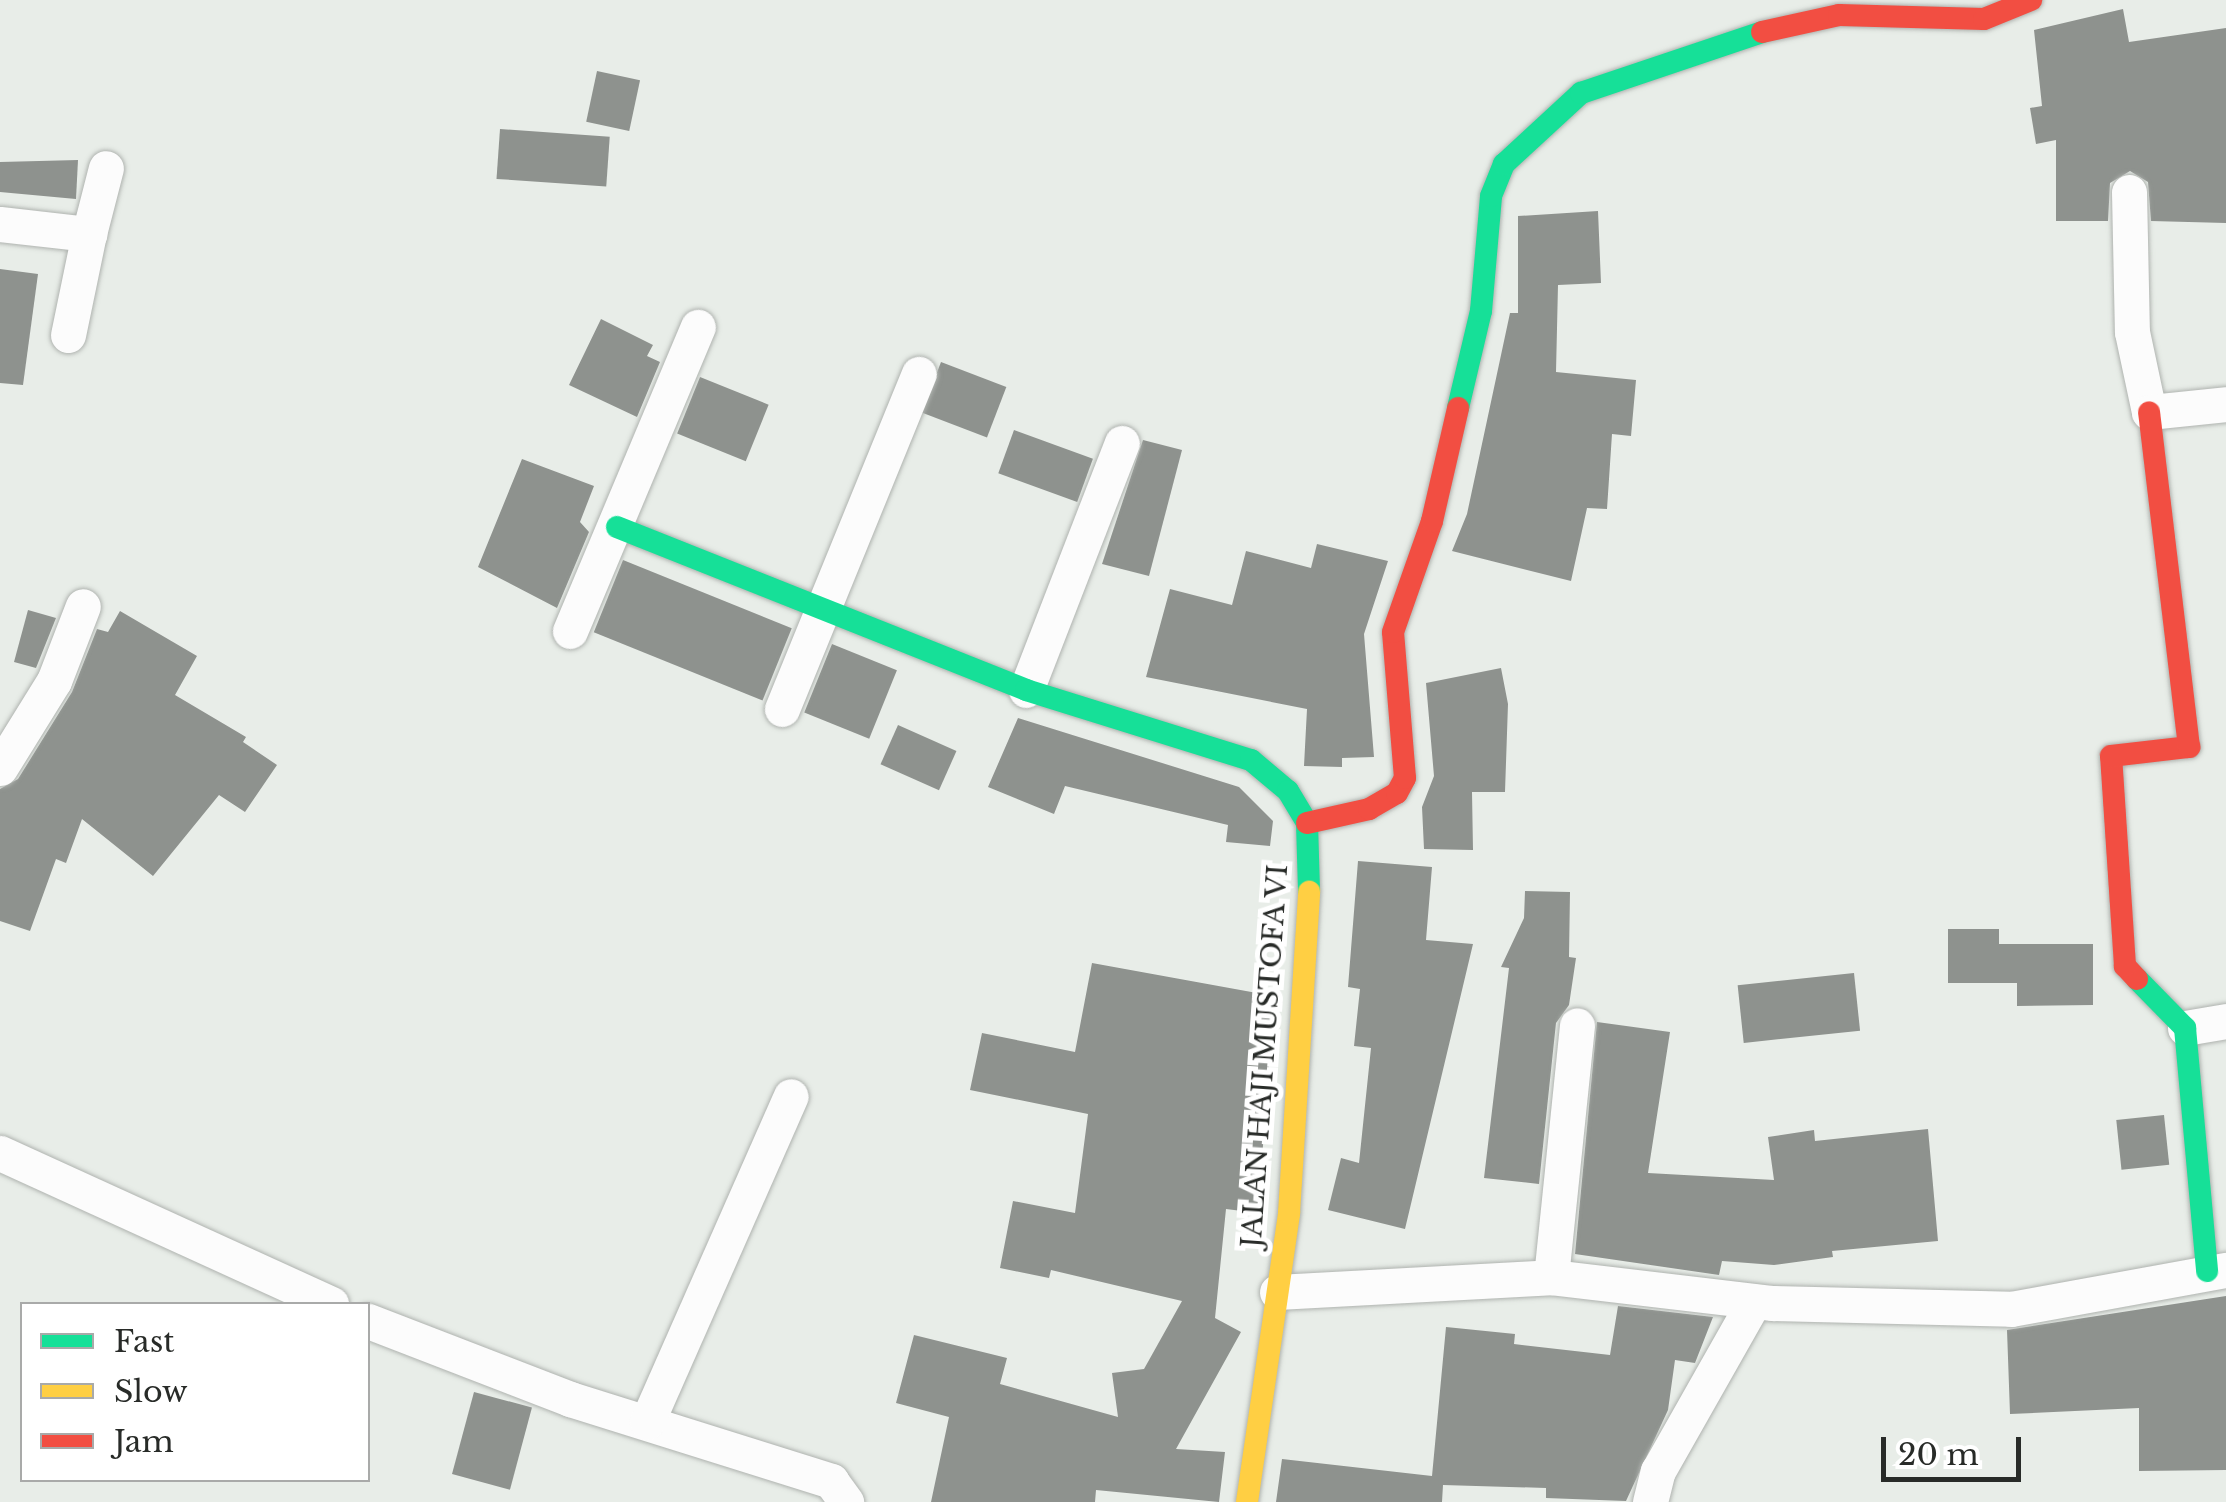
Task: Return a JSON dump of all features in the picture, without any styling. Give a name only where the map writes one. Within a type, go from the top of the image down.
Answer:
[{"type":"street","points":[[617,527],[1026,690],[1251,760],[1274,773],[1307,823],[1369,809],[1397,793],[1405,778],[1394,632],[1432,521],[1481,311],[1492,196],[1504,164],[1540,124],[1580,93],[1774,28],[1839,15],[1984,19],[2032,0]]},
{"type":"street","points":[[68,335],[106,168]]},
{"type":"street","points":[[1277,1292],[1551,1277],[1754,1301],[2011,1310],[2216,1271],[2185,1028],[2126,966],[2109,800],[2112,756],[2189,747],[2149,412],[2132,332],[2130,192]]},
{"type":"street","points":[[0,224],[88,234]]},
{"type":"street","points":[[570,632],[698,327]]},
{"type":"street","points":[[782,709],[919,374]]},
{"type":"street","points":[[2149,412],[2226,404]]},
{"type":"street","points":[[1026,690],[1122,443]]},
{"type":"street","points":[[0,768],[54,680],[83,606]]},
{"type":"street","name":"JALAN HAJI MUSTOFA VI","points":[[1247,1502],[1277,1292],[1296,1096],[1310,880],[1307,823]]},
{"type":"street","points":[[2185,1028],[2226,1021]]},
{"type":"street","points":[[1551,1277],[1577,1024]]},
{"type":"street","points":[[647,1422],[791,1096]]},
{"type":"street","points":[[0,1153],[327,1302]]},
{"type":"street","points":[[1650,1502],[1658,1471],[1754,1301]]},
{"type":"street","points":[[370,1323],[647,1422],[831,1481],[846,1502]]},
{"type":"building","points":[[2123,9],[2129,42],[2226,28],[2226,223],[2151,221],[2148,182],[2130,171],[2110,183],[2108,221],[2056,221],[2056,140],[2036,144],[2030,108],[2042,106],[2034,30]]},
{"type":"building","points":[[597,71],[640,80],[629,131],[586,122]]},
{"type":"building","points":[[500,129],[610,137],[606,187],[497,179]]},
{"type":"building","points":[[78,160],[76,199],[0,192],[0,162]]},
{"type":"building","points":[[1598,211],[1601,283],[1558,285],[1556,372],[1636,380],[1631,436],[1612,434],[1607,509],[1587,508],[1571,581],[1452,551],[1467,514],[1510,313],[1518,313],[1518,216]]},
{"type":"building","points":[[0,269],[38,274],[23,385],[0,383]]},
{"type":"building","points":[[601,319],[653,345],[647,356],[660,362],[637,417],[569,385]]},
{"type":"building","points":[[941,362],[1006,387],[987,437],[922,412]]},
{"type":"building","points":[[700,377],[769,405],[746,461],[677,434]]},
{"type":"building","points":[[1014,430],[1093,459],[1077,502],[998,473]]},
{"type":"building","points":[[1143,440],[1182,450],[1149,576],[1102,564]]},
{"type":"building","points":[[522,459],[594,486],[580,522],[589,532],[557,608],[478,567]]},
{"type":"building","points":[[1317,544],[1388,561],[1364,634],[1374,757],[1342,758],[1342,767],[1304,766],[1307,709],[1146,677],[1170,589],[1232,605],[1246,551],[1311,568]]},
{"type":"building","points":[[623,560],[792,628],[763,700],[594,632]]},
{"type":"building","points":[[28,610],[56,618],[36,668],[14,662]]},
{"type":"building","points":[[120,611],[197,656],[175,695],[246,737],[243,742],[277,765],[245,812],[219,795],[153,876],[82,819],[66,863],[56,859],[30,931],[0,921],[0,789],[18,779],[72,692],[97,629],[108,632]]},
{"type":"building","points":[[832,644],[897,670],[869,739],[804,713]]},
{"type":"building","points":[[1501,668],[1508,704],[1505,792],[1472,792],[1473,850],[1424,849],[1422,807],[1434,776],[1426,683]]},
{"type":"building","points":[[1018,718],[1239,787],[1273,821],[1270,846],[1226,842],[1228,825],[1065,786],[1054,814],[988,787]]},
{"type":"building","points":[[898,725],[956,751],[939,790],[881,764]]},
{"type":"building","points":[[1358,861],[1432,867],[1426,940],[1473,944],[1405,1229],[1328,1210],[1341,1158],[1359,1163],[1371,1048],[1354,1046],[1360,989],[1348,987]]},
{"type":"building","points":[[1525,891],[1570,892],[1569,957],[1576,958],[1569,1005],[1556,1023],[1539,1184],[1484,1178],[1509,968],[1501,967],[1524,918]]},
{"type":"building","points":[[1948,929],[1999,929],[1999,944],[2093,944],[2093,1005],[2017,1006],[2017,983],[1948,983]]},
{"type":"building","points":[[1092,963],[1274,996],[1258,1213],[1226,1209],[1215,1318],[1241,1332],[1176,1449],[1225,1452],[1219,1502],[1096,1490],[1095,1502],[931,1502],[949,1417],[896,1403],[914,1335],[1007,1358],[1000,1384],[1118,1417],[1112,1373],[1144,1369],[1182,1301],[1051,1270],[1049,1278],[1000,1268],[1013,1201],[1075,1213],[1088,1114],[970,1090],[982,1033],[1075,1052]]},
{"type":"building","points":[[1854,973],[1860,1031],[1744,1043],[1738,985]]},
{"type":"building","points":[[1597,1022],[1670,1032],[1648,1173],[1774,1180],[1768,1137],[1814,1130],[1815,1141],[1928,1129],[1938,1241],[1832,1251],[1833,1257],[1774,1265],[1722,1261],[1719,1275],[1575,1254]]},
{"type":"building","points":[[2164,1115],[2169,1165],[2121,1170],[2116,1120]]},
{"type":"building","points":[[2226,1296],[2226,1470],[2139,1471],[2139,1408],[2010,1414],[2007,1330]]},
{"type":"building","points":[[1618,1306],[1713,1317],[1695,1363],[1675,1360],[1668,1410],[1626,1501],[1546,1498],[1546,1488],[1443,1485],[1442,1502],[1276,1502],[1282,1459],[1432,1476],[1446,1327],[1515,1334],[1514,1344],[1610,1355]]},
{"type":"building","points":[[474,1392],[532,1408],[510,1490],[452,1474]]},
{"type":"traffic: fast","points":[[1458,408],[1481,311],[1491,196],[1504,164],[1581,93],[1762,32]]},
{"type":"traffic: fast","points":[[617,527],[1026,690],[1251,760],[1288,791],[1307,823],[1309,892]]},
{"type":"traffic: fast","points":[[2137,979],[2185,1028],[2207,1271]]},
{"type":"traffic: slow","points":[[1247,1502],[1289,1213],[1309,892]]},
{"type":"traffic: jam","points":[[1762,32],[1839,15],[1984,19],[2031,0]]},
{"type":"traffic: jam","points":[[1307,823],[1369,809],[1397,793],[1405,778],[1393,632],[1432,521],[1458,408]]},
{"type":"traffic: jam","points":[[2137,979],[2125,966],[2111,756],[2189,747],[2149,412]]}]
